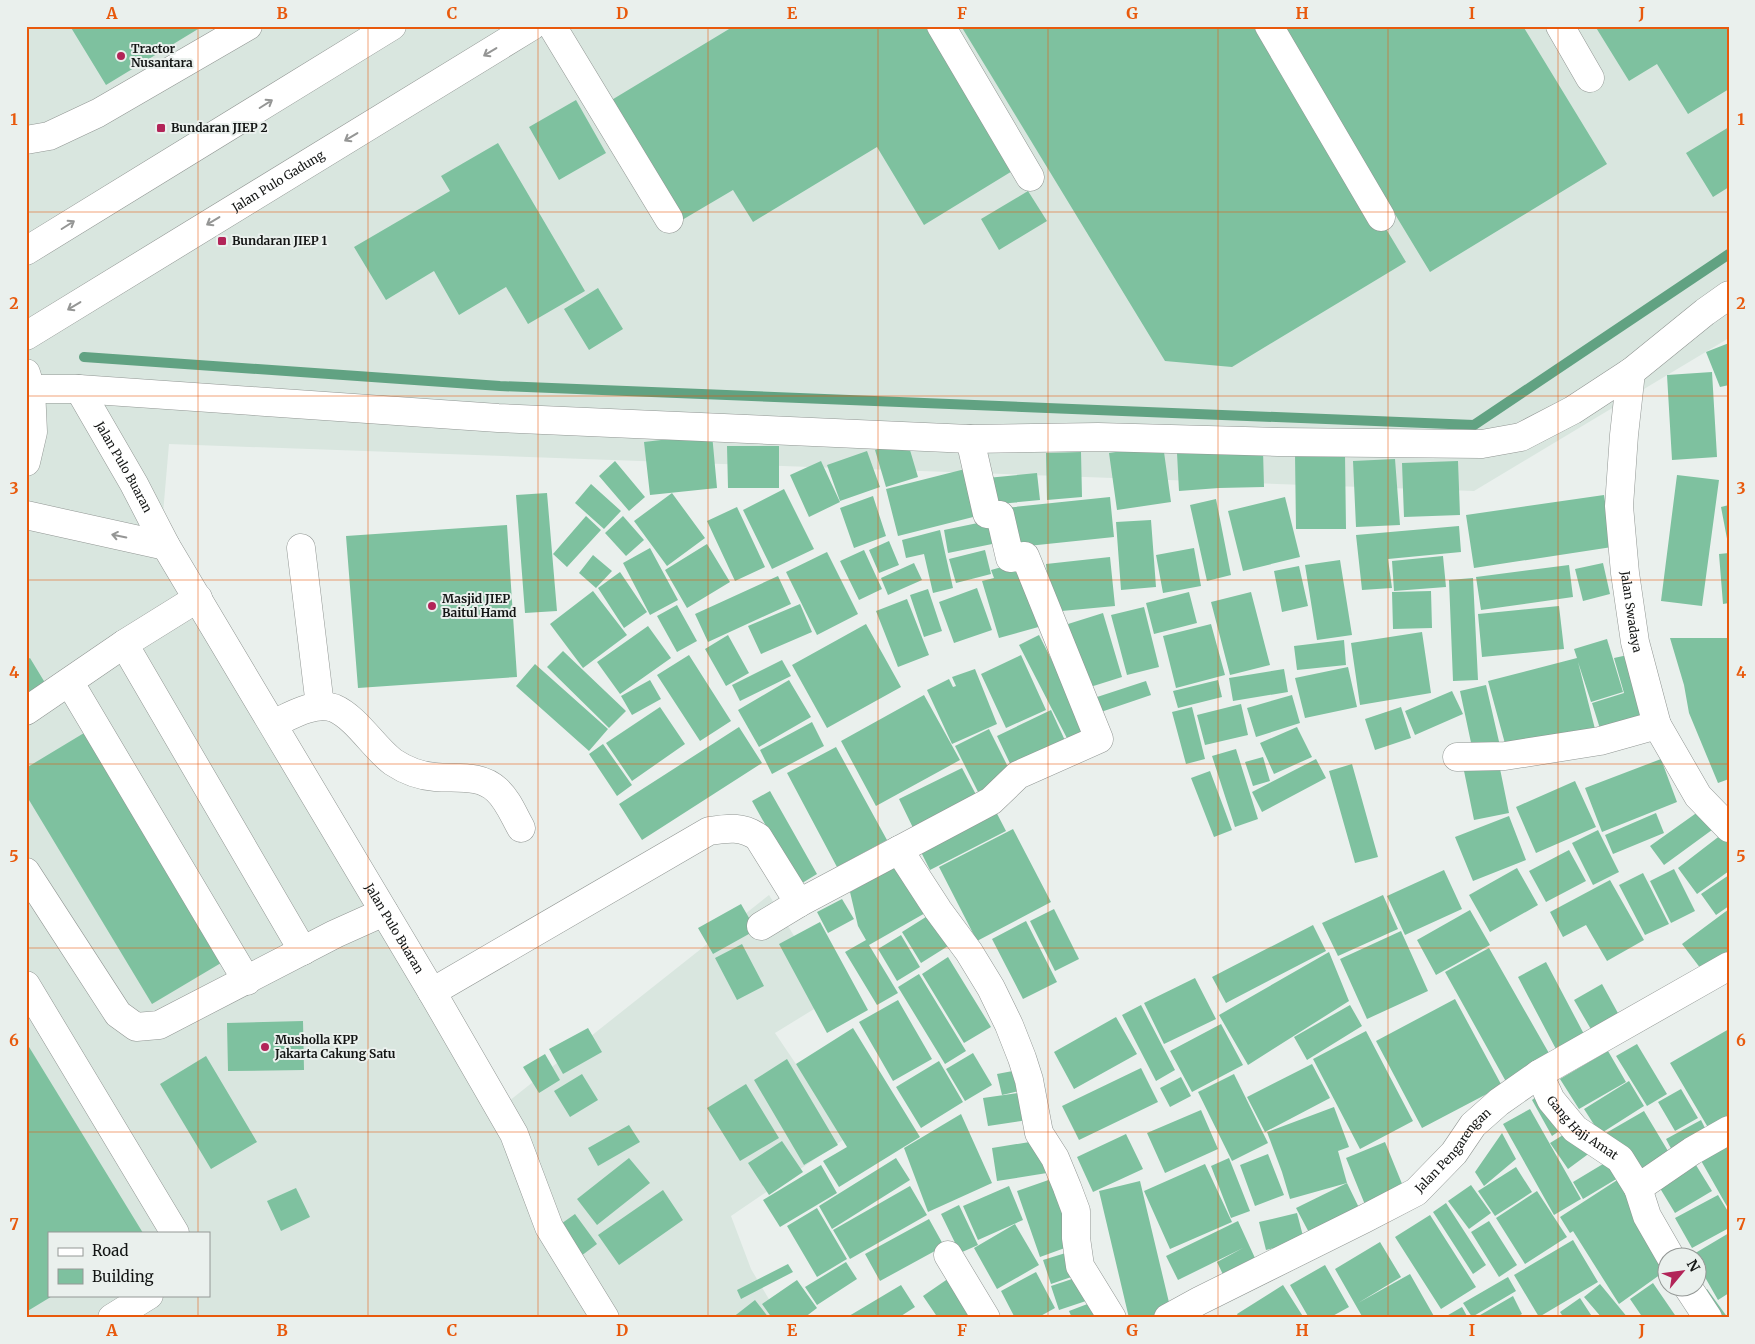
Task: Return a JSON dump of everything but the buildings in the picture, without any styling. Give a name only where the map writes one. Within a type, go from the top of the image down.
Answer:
[{"type":"street","points":[[26,140],[49,136],[98,113],[248,26]]},
{"type":"street","points":[[26,251],[392,26]]},
{"type":"street","name":"Jalan Pulo Gadung","points":[[26,336],[532,26]]},
{"type":"street","points":[[552,26],[669,220]]},
{"type":"street","points":[[941,26],[1030,177]]},
{"type":"street","points":[[1269,26],[1381,217]]},
{"type":"street","points":[[1560,26],[1590,78]]},
{"type":"street","points":[[26,462],[33,432],[28,381],[79,389],[498,418],[970,439],[1098,437],[1278,442],[1482,444],[1521,437],[1546,426],[1573,410],[1631,372],[1729,295]]},
{"type":"street","name":"Jalan Swadaya","points":[[1631,372],[1619,506],[1625,573],[1635,642],[1657,725],[1698,796],[1729,828]]},
{"type":"street","name":"Jalan Pulo Buaran","points":[[79,389],[134,484],[166,546],[432,992],[514,1134],[549,1226],[601,1311]]},
{"type":"street","points":[[761,926],[799,903],[991,801],[1018,775],[1099,739],[1025,556],[1010,558],[1000,515],[987,514],[970,439]]},
{"type":"street","points":[[26,516],[166,546]]},
{"type":"street","points":[[301,548],[320,706]]},
{"type":"street","points":[[26,712],[124,644],[198,598]]},
{"type":"street","points":[[124,644],[303,951]]},
{"type":"street","points":[[70,683],[247,981]]},
{"type":"street","points":[[273,724],[320,706],[334,708],[351,719],[394,762],[413,772],[434,777],[478,779],[489,784],[503,797],[521,828]]},
{"type":"street","points":[[1457,757],[1505,756],[1600,741],[1657,725]]},
{"type":"street","points":[[432,992],[709,831],[727,828],[748,831],[758,838],[799,903]]},
{"type":"street","points":[[899,850],[938,910],[969,952],[991,988],[1009,1025],[1029,1080],[1038,1133],[1055,1158],[1076,1211],[1076,1238],[1080,1266],[1112,1318]]},
{"type":"street","points":[[26,872],[118,1014],[136,1027],[160,1025],[335,934],[384,912]]},
{"type":"street","name":"Jalan Pengarengan","points":[[1168,1318],[1204,1309],[1416,1192],[1454,1153],[1473,1124],[1498,1102],[1539,1074],[1729,966]]},
{"type":"street","points":[[26,985],[175,1232]]},
{"type":"street","name":"Gang Haji Amat","points":[[1539,1074],[1551,1100],[1575,1129],[1620,1159],[1638,1188],[1647,1216],[1664,1246]]},
{"type":"street","points":[[1638,1188],[1692,1151],[1729,1130]]},
{"type":"street","points":[[948,1255],[986,1318]]},
{"type":"street","points":[[112,1318],[147,1296]]},
{"type":"street","points":[[1693,1296],[1708,1318]]},
{"type":"shaded area","points":[[26,26],[1729,26],[1729,338],[1474,491],[169,444],[162,525],[509,1101],[769,895],[832,998],[775,1033],[846,1138],[731,1216],[751,1269],[780,1318],[26,1318]]},
{"type":"waterway","points":[[84,357],[500,386],[1474,425],[1729,254]]},
{"type":"place","name":"Tractor Nusantara","points":[[121,56]]},
{"type":"place","name":"Bundaran JIEP 2","points":[[161,128]]},
{"type":"place","name":"Bundaran JIEP 1","points":[[222,241]]},
{"type":"place","name":"Masjid JIEP Baitul Hamd","points":[[432,606]]},
{"type":"place","name":"Musholla KPP Jakarta Cakung Satu","points":[[265,1047]]}]
